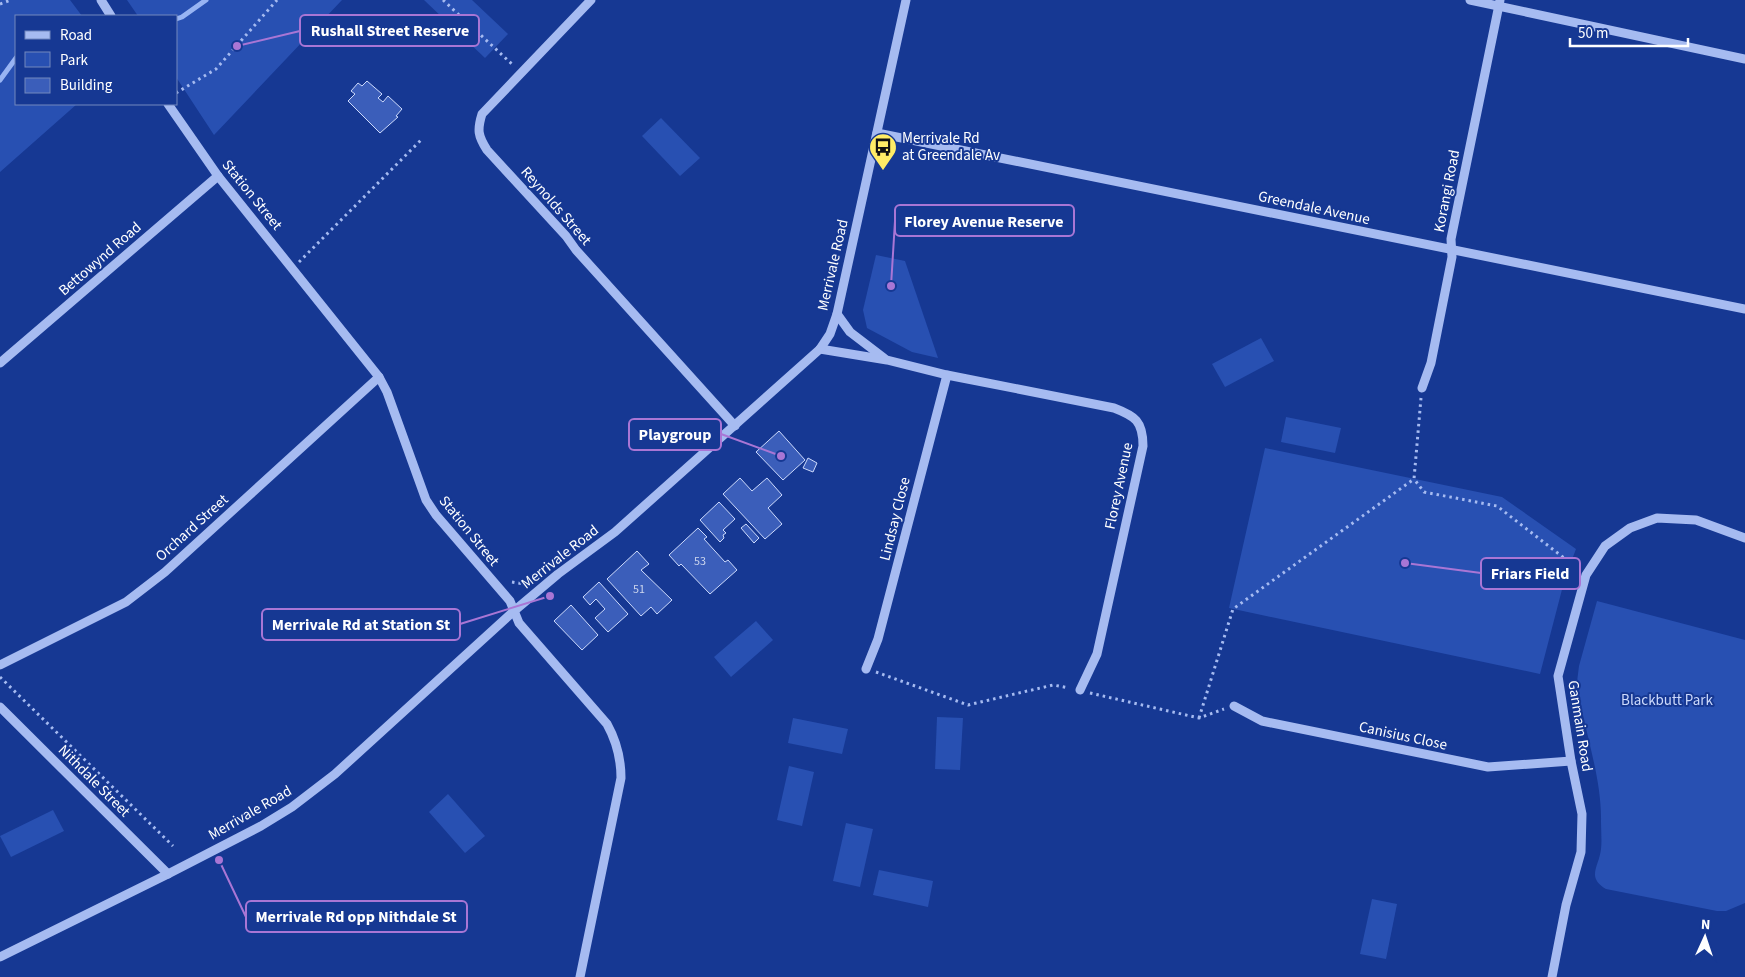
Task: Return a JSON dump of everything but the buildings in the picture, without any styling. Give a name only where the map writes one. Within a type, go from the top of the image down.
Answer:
[{"type":"street","points":[[101,0],[110,15]]},
{"type":"street","name":"Reynolds Street","points":[[590,0],[482,114],[479,130],[480,139],[487,150],[566,236],[576,250],[734,426]]},
{"type":"street","name":"Merrivale Road","points":[[0,957],[168,874],[260,826],[292,807],[335,774],[514,611],[558,574],[615,532],[820,349],[830,334],[837,314],[906,0]]},
{"type":"street","points":[[1470,0],[1499,3],[1745,59]]},
{"type":"street","name":"Korangi Road","points":[[1422,388],[1431,363],[1452,257],[1451,239],[1499,3]]},
{"type":"street","name":"Station Street","points":[[169,105],[218,176],[379,377],[387,392],[426,500],[436,515],[510,601],[519,623],[607,724],[618,750],[621,778],[580,977]]},
{"type":"street","name":"Greendale Avenue","points":[[877,133],[1745,309]]},
{"type":"street","name":"Bettowynd Road","points":[[0,363],[218,176]]},
{"type":"street","name":"Florey Avenue","points":[[837,314],[850,332],[887,360]]},
{"type":"street","name":"Florey Avenue","points":[[820,349],[887,360],[947,375],[1114,408],[1132,415],[1140,425],[1143,434],[1143,446],[1097,654],[1080,690]]},
{"type":"street","name":"Lindsay Close","points":[[866,669],[878,639],[947,375]]},
{"type":"street","name":"Orchard Street","points":[[0,665],[126,602],[165,572],[379,377]]},
{"type":"street","name":"Ganmain Road","points":[[1552,977],[1566,905],[1581,852],[1582,814],[1571,761],[1558,676],[1586,575],[1605,546],[1630,528],[1657,518],[1696,520],[1745,538]]},
{"type":"street","name":"Canisius Close","points":[[1234,706],[1262,721],[1488,767],[1571,761]]},
{"type":"street","name":"Nithdale Street","points":[[0,707],[168,874]]},
{"type":"path","points":[[0,4],[11,0]]},
{"type":"path","points":[[178,92],[216,69],[278,0]]},
{"type":"path","points":[[443,0],[521,72]]},
{"type":"path","points":[[293,268],[421,140]]},
{"type":"path","points":[[1422,388],[1414,479],[1424,492],[1497,506],[1586,575]]},
{"type":"path","points":[[1199,718],[1233,609],[1414,479]]},
{"type":"path","points":[[512,582],[524,584]]},
{"type":"path","points":[[866,669],[968,705],[1053,684],[1199,718],[1234,706]]},
{"type":"path","points":[[0,677],[173,846]]},
{"type":"green space","points":[[0,0],[70,0],[81,15],[15,15],[15,105],[76,105],[0,172]]},
{"type":"green space","points":[[127,0],[342,0],[214,135],[178,80],[178,15],[137,15]]},
{"type":"green space","points":[[424,0],[472,0],[508,34],[485,58]]},
{"type":"green space","points":[[661,118],[700,158],[680,176],[642,136]]},
{"type":"green space","points":[[876,255],[905,261],[938,358],[912,352],[867,328],[863,310]]},
{"type":"green space","points":[[1261,338],[1274,361],[1225,387],[1212,364]]},
{"type":"green space","points":[[1286,417],[1341,428],[1335,453],[1281,442]]},
{"type":"green space","points":[[1265,448],[1502,497],[1576,549],[1565,578],[1540,674],[1229,608]]},
{"type":"green space","name":"Blackbutt Park","points":[[1597,601],[1745,640],[1745,903],[1726,911],[1717,911],[1606,889],[1596,880],[1595,871],[1601,846],[1601,805],[1577,682],[1579,666]]},
{"type":"green space","points":[[756,621],[773,640],[731,677],[714,657]]},
{"type":"green space","points":[[937,717],[963,718],[960,770],[935,769]]},
{"type":"green space","points":[[793,718],[848,729],[842,754],[788,743]]},
{"type":"green space","points":[[789,766],[814,772],[802,826],[777,820]]},
{"type":"green space","points":[[448,794],[485,836],[465,853],[429,812]]},
{"type":"green space","points":[[53,810],[64,831],[11,857],[0,836]]},
{"type":"green space","points":[[846,823],[873,829],[860,887],[833,881]]},
{"type":"green space","points":[[879,870],[933,881],[928,907],[873,895]]},
{"type":"green space","points":[[1372,899],[1397,904],[1386,959],[1360,954]]},
{"type":"waterway","points":[[178,18],[206,0]]},
{"type":"waterway","points":[[0,80],[15,59]]},
{"type":"place","name":"Rushall Street Reserve","points":[[237,46]]},
{"type":"place","name":"Merrivale Rd at Greendale Av","points":[[883,171]]},
{"type":"place","name":"Florey Avenue Reserve","points":[[891,286]]},
{"type":"place","name":"Playgroup","points":[[781,456]]},
{"type":"place","name":"Friars Field","points":[[1405,563]]},
{"type":"place","name":"Merrivale Rd at Station St","points":[[550,596]]},
{"type":"place","name":"Merrivale Rd opp Nithdale St","points":[[219,860]]}]
